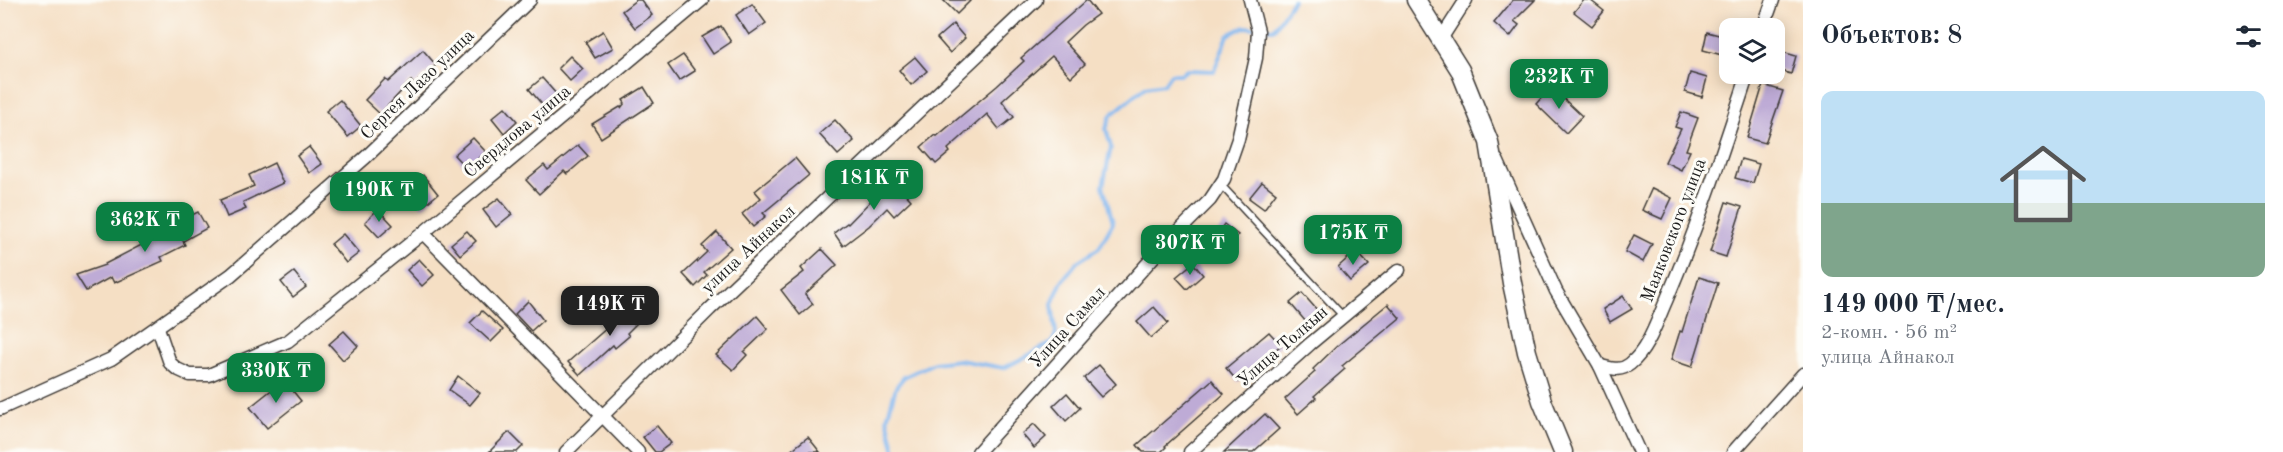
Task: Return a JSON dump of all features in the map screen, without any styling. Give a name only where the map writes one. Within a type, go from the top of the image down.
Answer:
[{"type":"main road","points":[[1416,0],[1460,70],[1489,142],[1512,283],[1527,352],[1542,401],[1563,452]]},
{"type":"street","name":"Сергея Лазо улица","points":[[0,410],[111,359],[231,275],[366,157],[530,0]]},
{"type":"street","name":"Свердлова улица","points":[[158,328],[170,363],[190,375],[208,375],[288,342],[423,233],[702,0]]},
{"type":"street","name":"улица Айнакол","points":[[566,452],[710,309],[1036,0]]},
{"type":"street","name":"Улица Самал","points":[[978,452],[1158,252],[1210,200],[1221,185],[1238,139],[1256,58],[1258,31],[1250,0]]},
{"type":"street","points":[[1441,39],[1466,0]]},
{"type":"street","points":[[1767,18],[1773,0]]},
{"type":"street","name":"Маяковского улица","points":[[1600,366],[1618,370],[1631,364],[1645,346],[1685,255],[1746,84]]},
{"type":"street","points":[[1489,142],[1556,291],[1600,366],[1639,452]]},
{"type":"street","points":[[423,233],[638,452]]},
{"type":"street","name":"Улица Толкын","points":[[1190,452],[1343,316],[1400,270]]},
{"type":"street","points":[[1733,452],[1803,374]]},
{"type":"lane","points":[[1221,185],[1343,316]]},
{"type":"building","points":[[636,0],[641,0],[652,15],[635,28],[622,11]]},
{"type":"building","points":[[943,0],[971,0],[957,14]]},
{"type":"building","points":[[1087,0],[1098,14],[1065,42],[1085,64],[1071,77],[1052,56],[1002,101],[1014,117],[999,129],[987,114],[948,149],[950,152],[936,164],[921,147],[997,86],[1024,61],[1021,58]]},
{"type":"building","points":[[1513,0],[1535,0],[1514,21],[1519,25],[1510,37],[1494,23]]},
{"type":"building","points":[[1584,0],[1590,0],[1604,11],[1592,26],[1574,12]]},
{"type":"building","points":[[752,4],[766,23],[749,35],[736,15]]},
{"type":"building","points":[[953,24],[965,38],[950,53],[937,38]]},
{"type":"building","points":[[721,26],[731,42],[713,54],[702,37]]},
{"type":"building","points":[[603,31],[613,48],[595,58],[585,42]]},
{"type":"building","points":[[1707,32],[1719,35],[1719,54],[1703,50]]},
{"type":"building","points":[[423,50],[436,65],[414,85],[411,81],[380,114],[365,100],[385,79],[388,82]]},
{"type":"building","points":[[1785,53],[1796,56],[1791,74],[1785,72]]},
{"type":"building","points":[[683,55],[695,71],[679,81],[668,65]]},
{"type":"building","points":[[570,56],[583,69],[570,81],[558,68]]},
{"type":"building","points":[[915,57],[927,71],[911,85],[899,70]]},
{"type":"building","points":[[1690,73],[1707,78],[1702,97],[1685,92]]},
{"type":"building","points":[[542,78],[558,96],[545,108],[529,89]]},
{"type":"building","points":[[1763,85],[1783,91],[1765,143],[1747,138]]},
{"type":"building","points":[[644,87],[654,103],[601,138],[592,124],[621,108],[625,103],[623,100]]},
{"type":"building","points":[[1551,87],[1582,116],[1566,133],[1536,104]]},
{"type":"building","points":[[340,100],[361,126],[348,137],[326,111]]},
{"type":"building","points":[[505,107],[517,121],[504,133],[492,118]]},
{"type":"building","points":[[1681,112],[1698,118],[1686,150],[1690,151],[1681,170],[1665,162],[1681,129],[1675,127]]},
{"type":"building","points":[[835,120],[854,141],[838,155],[819,134]]},
{"type":"building","points":[[473,138],[486,152],[467,169],[454,155]]},
{"type":"building","points":[[578,145],[588,156],[567,174],[564,171],[539,194],[526,180],[544,165],[548,170]]},
{"type":"building","points":[[309,147],[322,164],[309,173],[297,156]]},
{"type":"building","points":[[795,158],[809,175],[763,213],[766,216],[753,227],[742,214],[761,198],[755,191]]},
{"type":"building","points":[[1741,159],[1759,164],[1753,183],[1735,178]]},
{"type":"building","points":[[274,163],[283,183],[243,202],[246,209],[227,217],[220,200],[254,186],[249,175]]},
{"type":"building","points":[[423,175],[438,194],[422,207],[407,188]]},
{"type":"building","points":[[892,179],[911,200],[894,216],[887,208],[869,226],[843,246],[834,233],[848,224]]},
{"type":"building","points":[[1262,182],[1276,193],[1264,209],[1249,198]]},
{"type":"building","points":[[1652,188],[1672,198],[1662,219],[1642,210]]},
{"type":"building","points":[[499,198],[512,214],[496,227],[483,210]]},
{"type":"building","points":[[1726,202],[1742,207],[1726,257],[1710,252]]},
{"type":"building","points":[[378,209],[393,225],[379,237],[365,222]]},
{"type":"building","points":[[198,212],[207,228],[183,241],[185,245],[161,257],[163,261],[114,283],[111,277],[86,291],[76,275],[105,265],[159,236],[157,232]]},
{"type":"building","points":[[1224,224],[1238,235],[1222,257],[1208,246]]},
{"type":"building","points":[[467,231],[476,241],[460,255],[451,244]]},
{"type":"building","points":[[717,232],[731,248],[704,272],[707,275],[695,287],[683,274],[707,252],[702,246]]},
{"type":"building","points":[[343,234],[359,253],[346,263],[331,244]]},
{"type":"building","points":[[1634,235],[1652,244],[1643,262],[1625,252]]},
{"type":"building","points":[[822,249],[837,265],[805,294],[813,304],[800,315],[781,290],[804,272],[801,268]]},
{"type":"building","points":[[1356,251],[1369,265],[1350,281],[1338,267]]},
{"type":"building","points":[[419,259],[434,275],[422,286],[407,270]]},
{"type":"building","points":[[1193,263],[1203,275],[1187,289],[1176,277]]},
{"type":"building","points":[[294,272],[306,287],[293,297],[281,282]]},
{"type":"building","points":[[1699,277],[1718,283],[1692,367],[1671,360]]},
{"type":"building","points":[[1302,293],[1318,311],[1306,322],[1290,303]]},
{"type":"building","points":[[644,296],[654,306],[627,333],[629,336],[615,348],[613,345],[580,375],[568,362],[616,320],[618,322]]},
{"type":"building","points":[[1623,296],[1632,309],[1610,322],[1603,309]]},
{"type":"building","points":[[528,301],[543,320],[531,331],[515,314]]},
{"type":"building","points":[[1388,304],[1400,318],[1342,366],[1345,369],[1314,396],[1316,398],[1298,414],[1285,399],[1315,372],[1313,369],[1337,346]]},
{"type":"building","points":[[1154,307],[1168,323],[1151,338],[1137,322]]},
{"type":"building","points":[[482,311],[503,330],[491,342],[470,323]]},
{"type":"building","points":[[757,316],[768,329],[744,352],[747,355],[733,370],[716,355]]},
{"type":"building","points":[[344,331],[358,346],[343,360],[329,344]]},
{"type":"building","points":[[1269,332],[1281,345],[1238,382],[1226,368]]},
{"type":"building","points":[[1099,365],[1116,384],[1101,397],[1084,378]]},
{"type":"building","points":[[458,376],[480,393],[470,405],[449,390]]},
{"type":"building","points":[[284,380],[301,401],[267,428],[250,407]]},
{"type":"building","points":[[1212,380],[1224,394],[1161,452],[1143,452],[1137,445]]},
{"type":"building","points":[[1067,393],[1080,408],[1066,421],[1053,406]]},
{"type":"building","points":[[1265,414],[1279,429],[1253,452],[1224,452]]},
{"type":"building","points":[[1034,424],[1046,437],[1034,448],[1022,434]]},
{"type":"building","points":[[657,426],[671,443],[659,452],[655,452],[643,437]]},
{"type":"building","points":[[509,432],[523,446],[517,452],[489,452]]},
{"type":"building","points":[[808,437],[820,452],[789,452]]},
{"type":"waterway","points":[[895,452],[887,418],[896,387],[904,377],[934,363],[959,360],[1004,368],[1052,343],[1056,333],[1052,304],[1062,281],[1077,262],[1099,248],[1113,223],[1103,186],[1111,147],[1106,129],[1111,115],[1145,87],[1164,84],[1171,74],[1181,74],[1187,70],[1214,71],[1228,35],[1244,27],[1274,29],[1293,0]]}]
